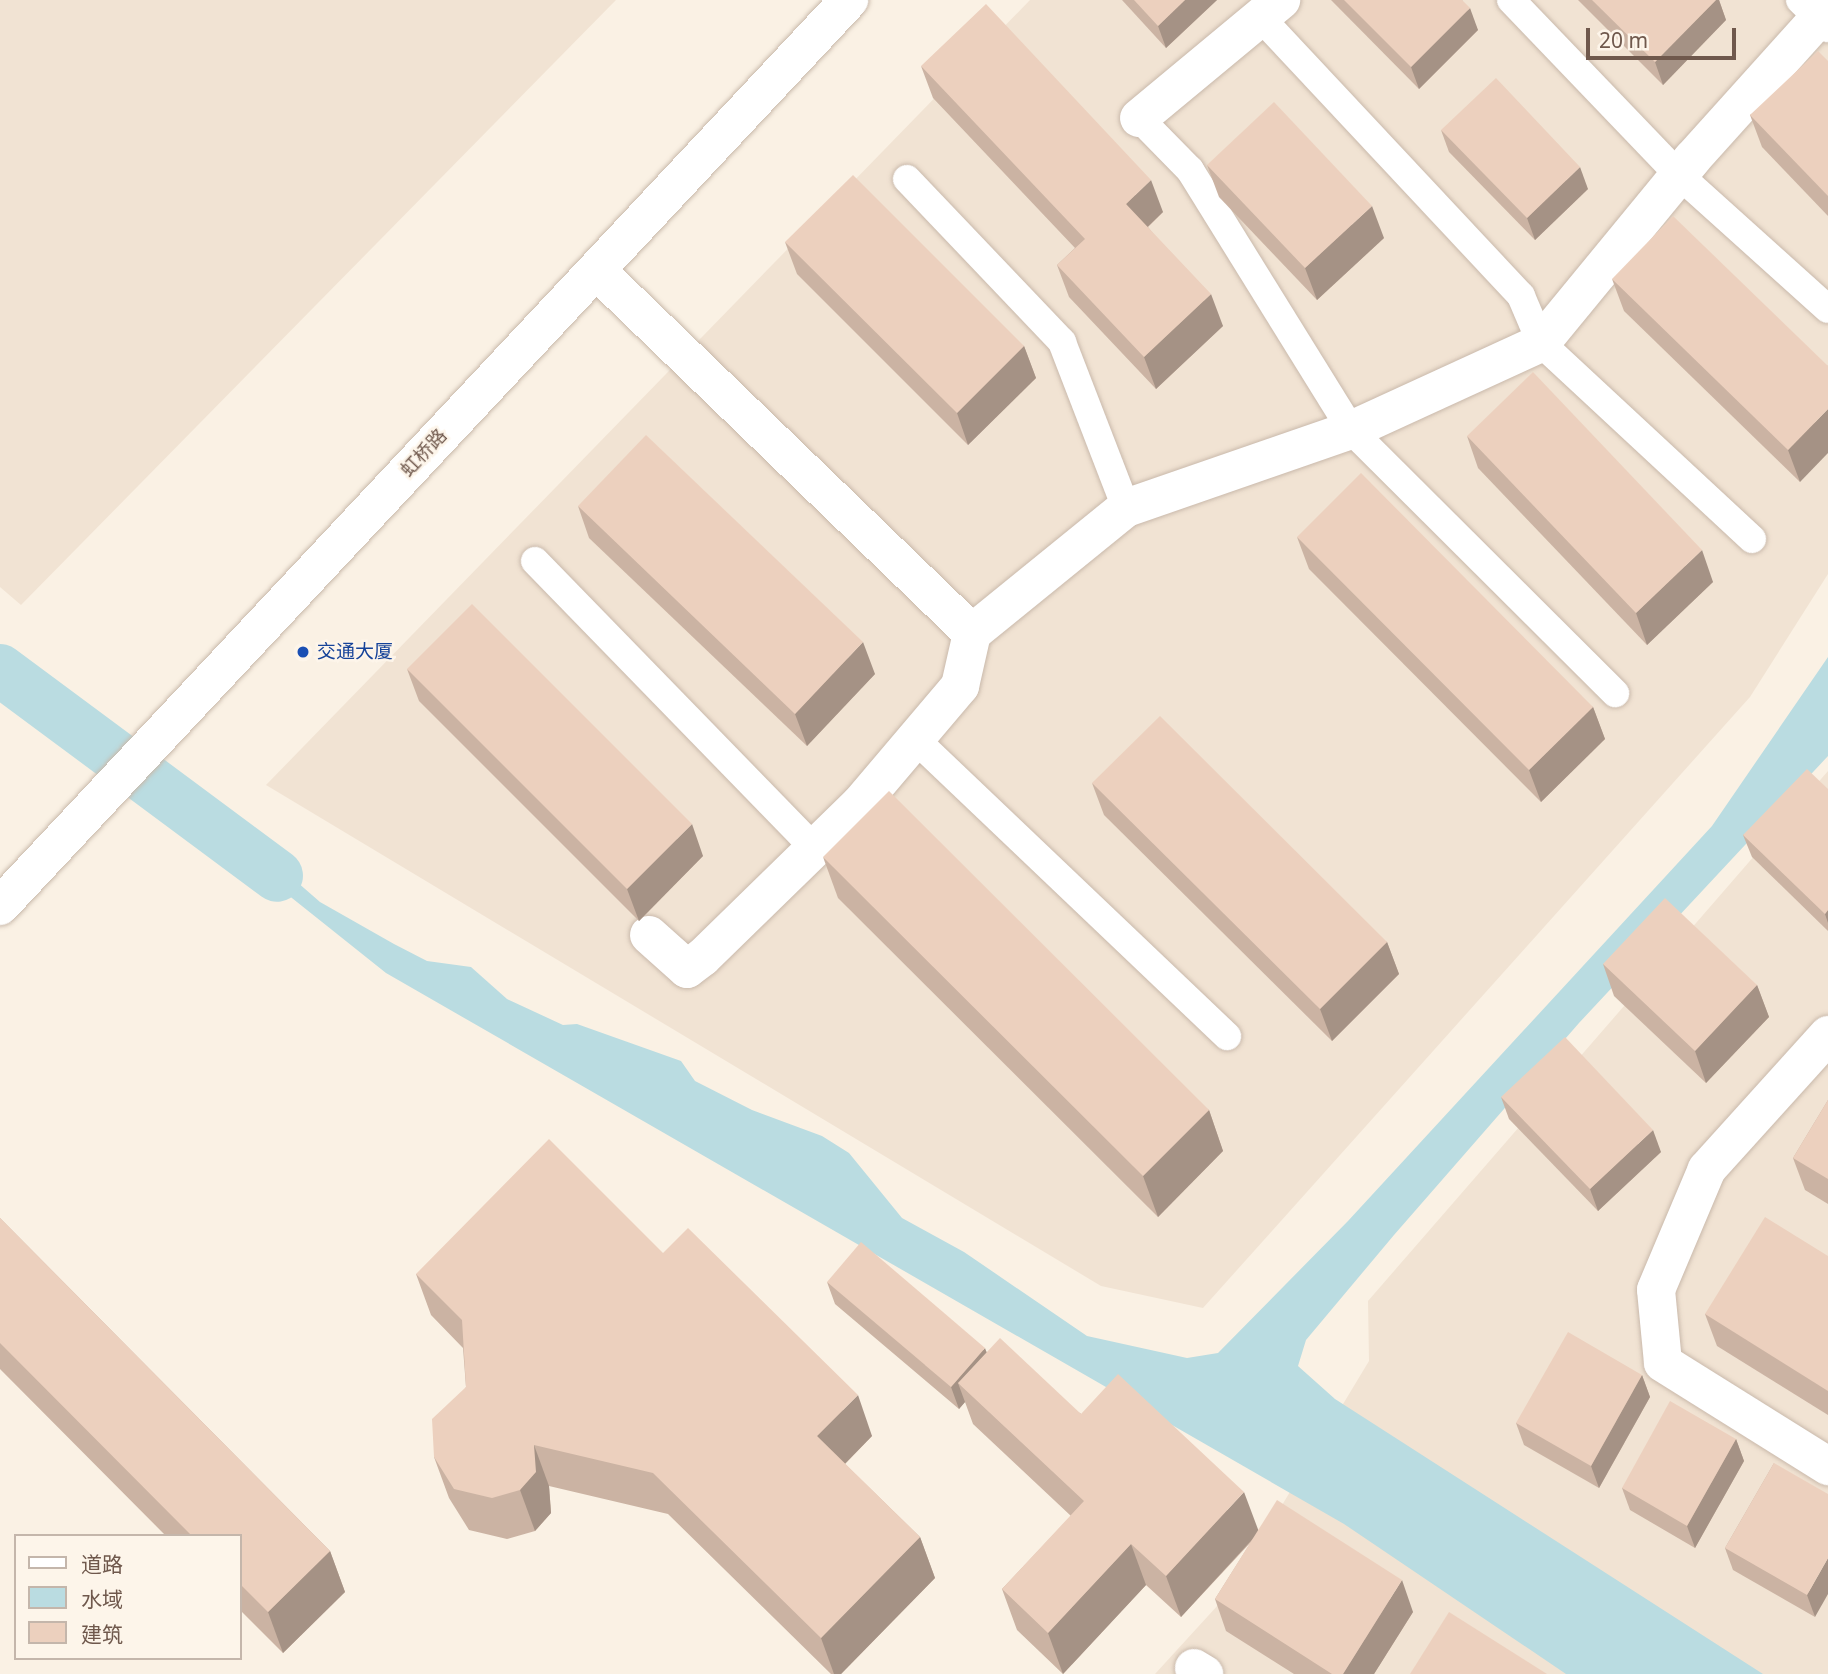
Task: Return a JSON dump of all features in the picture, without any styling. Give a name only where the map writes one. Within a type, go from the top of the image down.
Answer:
[{"type":"street","name":"虹桥路","points":[[0,906],[849,0]]},
{"type":"street","points":[[1139,118],[1272,9]]},
{"type":"street","points":[[649,935],[687,968],[860,804],[960,686],[972,633],[1126,508],[1351,430],[1541,343],[1679,175],[1818,14]]},
{"type":"street","points":[[596,270],[972,633]]},
{"type":"street","points":[[1828,1035],[1707,1170],[1656,1290],[1663,1363],[1828,1466]]},
{"type":"lane","points":[[1511,0],[1679,175],[1828,310]]},
{"type":"lane","points":[[1272,9],[1521,296],[1541,343],[1752,539]]},
{"type":"lane","points":[[1139,118],[1190,170],[1351,430],[1615,693]]},
{"type":"lane","points":[[907,179],[1062,342],[1126,508]]},
{"type":"lane","points":[[535,561],[814,848]]},
{"type":"lane","points":[[915,739],[1227,1036]]},
{"type":"shaded area","points":[[0,0],[616,0],[21,605],[0,587]]},
{"type":"shaded area","points":[[1030,0],[1828,0],[1828,574],[1750,697],[1203,1308],[1101,1286],[266,785]]},
{"type":"shaded area","points":[[1828,771],[1828,1674],[1155,1674],[1229,1593],[1369,1361],[1368,1301]]},
{"type":"water","points":[[1828,657],[1828,756],[1579,1023],[1394,1235],[1306,1340],[1298,1366],[1335,1399],[1763,1674],[1566,1674],[1344,1524],[386,973],[214,836],[228,822],[320,902],[394,944],[427,961],[471,967],[507,999],[563,1025],[577,1024],[681,1061],[695,1081],[752,1110],[822,1136],[849,1153],[902,1218],[964,1252],[1087,1336],[1187,1358],[1218,1353],[1348,1221],[1712,826]]},
{"type":"building","points":[[1134,0],[1185,0],[1158,26]]},
{"type":"building","points":[[1344,0],[1462,0],[1470,8],[1411,67]]},
{"type":"building","points":[[1592,0],[1716,0],[1655,62]]},
{"type":"building","points":[[986,4],[1151,180],[1126,204],[1211,294],[1144,357],[1057,265],[1085,239],[921,66]]},
{"type":"building","points":[[1818,51],[1828,61],[1828,196],[1750,115]]},
{"type":"building","points":[[1496,78],[1580,167],[1527,218],[1441,130]]},
{"type":"building","points":[[1274,102],[1372,206],[1305,268],[1207,165]]},
{"type":"building","points":[[853,175],[1024,346],[957,413],[785,242]]},
{"type":"building","points":[[1673,216],[1828,366],[1828,409],[1788,450],[1612,279]]},
{"type":"building","points":[[1533,372],[1702,550],[1636,613],[1467,436]]},
{"type":"building","points":[[646,435],[863,642],[795,714],[578,506]]},
{"type":"building","points":[[1361,473],[1593,707],[1529,770],[1297,537]]},
{"type":"building","points":[[472,604],[692,824],[627,889],[407,669]]},
{"type":"building","points":[[1160,716],[1387,942],[1320,1009],[1092,783]]},
{"type":"building","points":[[1807,769],[1828,789],[1828,910],[1825,914],[1743,835]]},
{"type":"building","points":[[889,791],[1209,1110],[1143,1176],[823,857]]},
{"type":"building","points":[[1665,898],[1757,985],[1695,1051],[1603,964]]},
{"type":"building","points":[[1565,1037],[1653,1130],[1590,1189],[1501,1097]]},
{"type":"building","points":[[1828,1100],[1828,1179],[1793,1158]]},
{"type":"building","points":[[549,1139],[663,1253],[688,1228],[858,1395],[817,1436],[920,1537],[821,1638],[653,1473],[534,1445],[536,1472],[520,1490],[492,1498],[454,1489],[434,1457],[432,1419],[466,1387],[462,1320],[416,1274]]},
{"type":"building","points":[[1765,1217],[1828,1256],[1828,1391],[1705,1314]]},
{"type":"building","points":[[0,1218],[330,1551],[268,1612],[242,1586],[242,1534],[190,1534],[0,1343]]},
{"type":"building","points":[[861,1242],[985,1348],[951,1387],[827,1282]]},
{"type":"building","points":[[1568,1332],[1642,1375],[1591,1466],[1516,1423]]},
{"type":"building","points":[[1000,1338],[1081,1414],[1118,1374],[1244,1492],[1166,1576],[1131,1544],[1048,1633],[1002,1589],[1084,1501],[958,1383]]},
{"type":"building","points":[[1670,1401],[1736,1439],[1687,1526],[1622,1488]]},
{"type":"building","points":[[1774,1463],[1828,1494],[1828,1558],[1807,1595],[1725,1548]]},
{"type":"building","points":[[1277,1500],[1402,1580],[1343,1674],[1332,1674],[1215,1599]]},
{"type":"building","points":[[1449,1612],[1547,1674],[1410,1674]]},
{"type":"waterway","points":[[0,670],[277,876]]},
{"type":"place","name":"交通大厦","points":[[303,652]]}]
